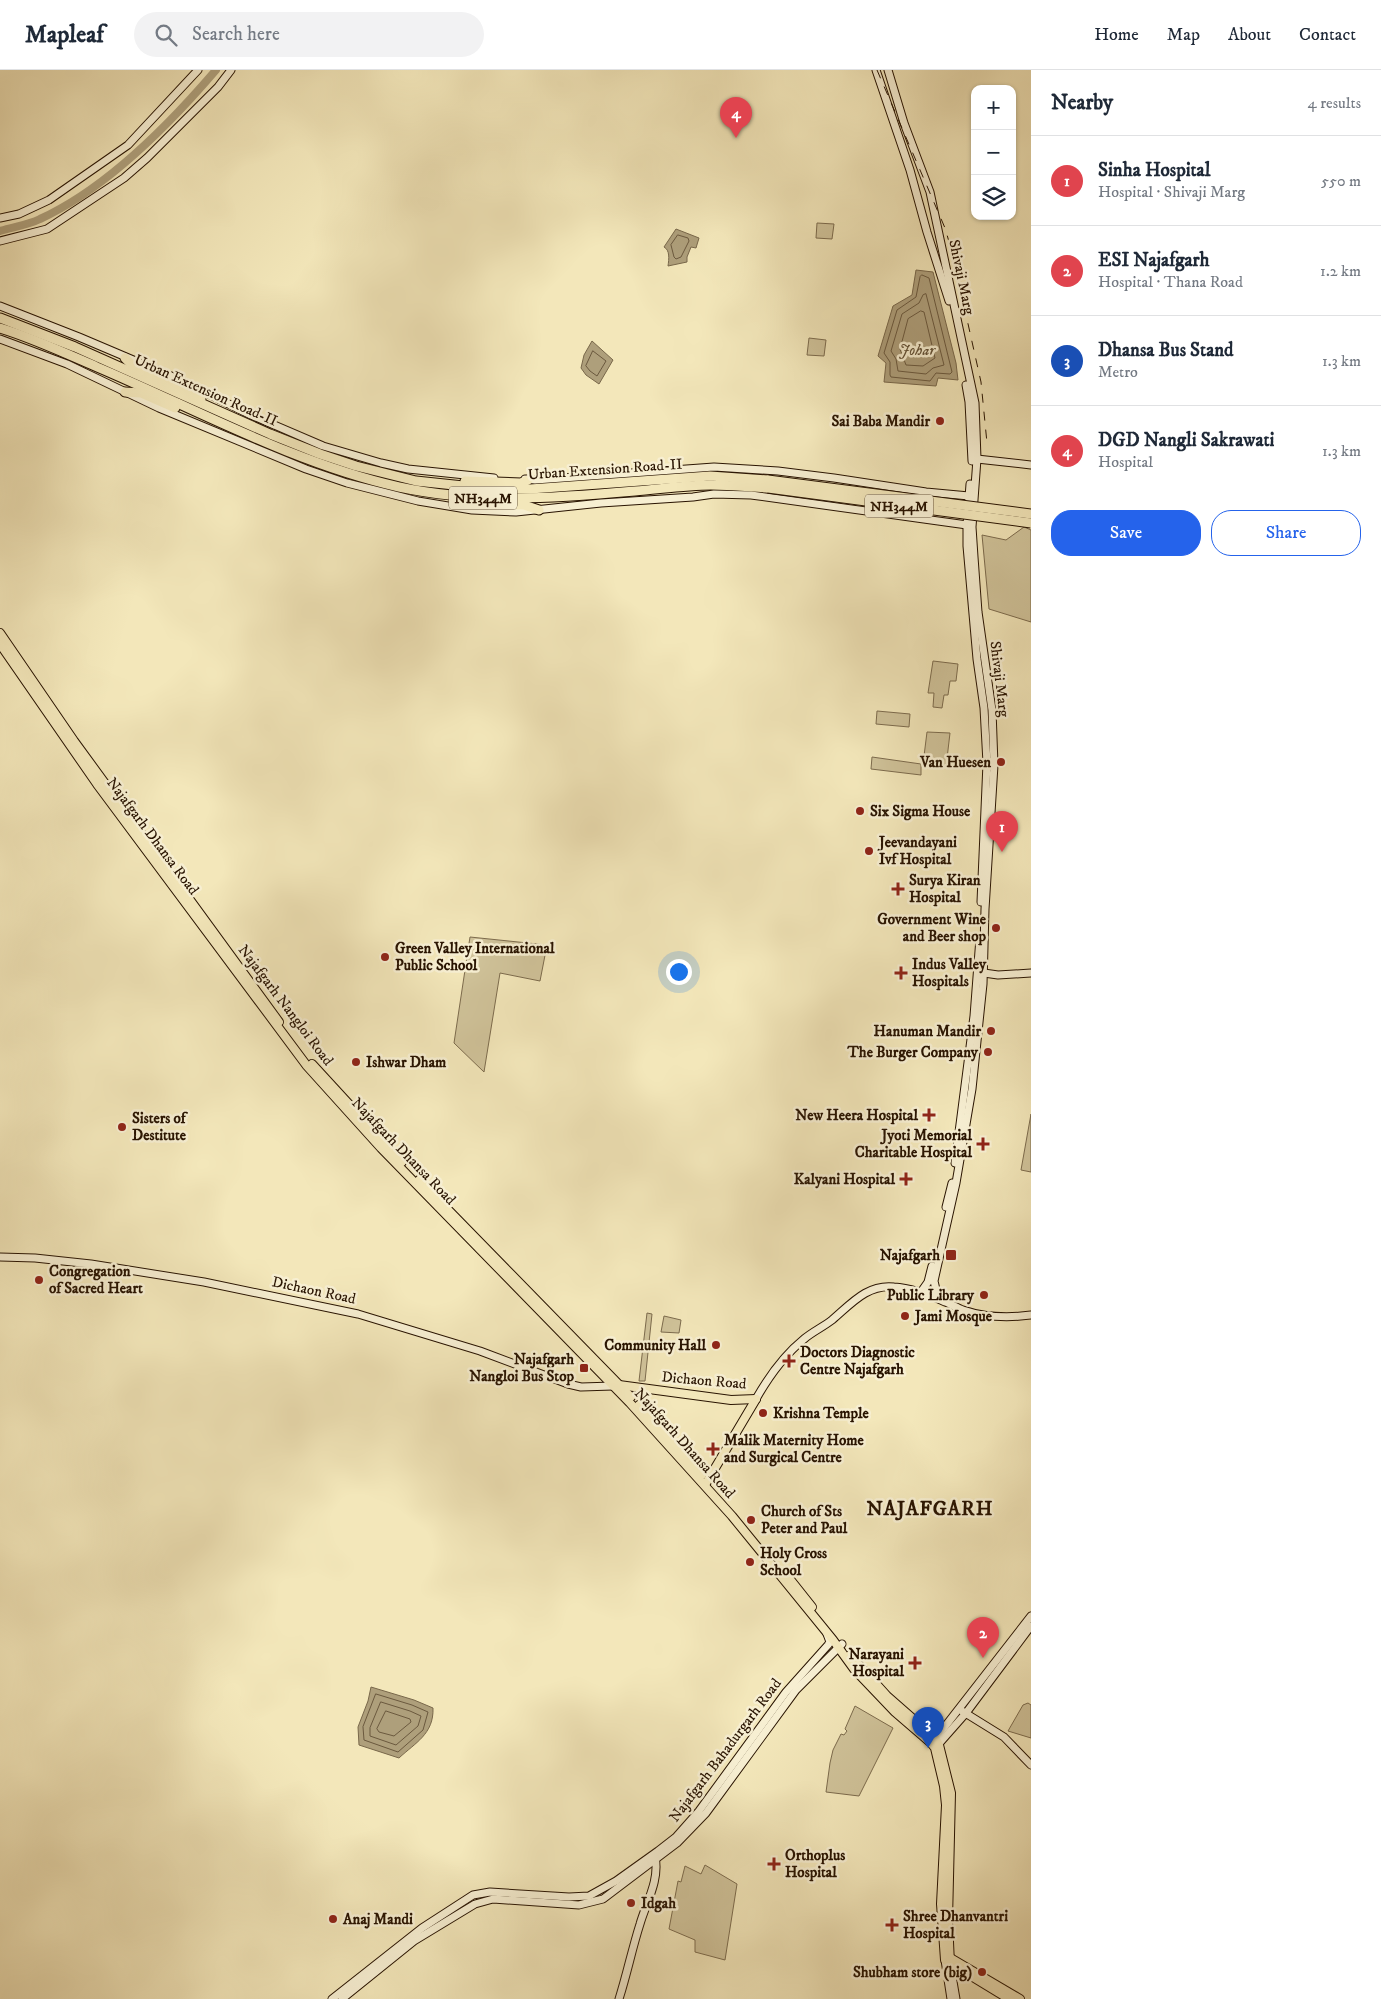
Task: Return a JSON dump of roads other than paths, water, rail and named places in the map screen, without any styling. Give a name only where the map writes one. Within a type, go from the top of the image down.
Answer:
[{"type":"highway","name":"Urban Extension Road-II","points":[[0,318],[75,347],[270,434],[356,466],[448,490]]},
{"type":"highway","name":"Urban Extension Road-II","points":[[0,328],[70,355],[317,463],[356,476],[400,487],[448,490],[530,489],[710,476],[1031,523]]},
{"type":"highway","points":[[125,358],[134,367],[192,393],[217,410]]},
{"type":"highway","points":[[125,392],[141,393],[193,416],[211,418]]},
{"type":"highway","points":[[528,480],[521,483],[456,481],[448,490],[463,502],[524,504],[539,510]]},
{"type":"highway","name":"Urban Extension Road-II","points":[[768,484],[1031,514]]},
{"type":"main road","points":[[0,218],[19,214],[49,200],[128,145],[198,70]]},
{"type":"main road","points":[[0,241],[47,229],[124,178],[147,158],[218,86],[231,70]]},
{"type":"main road","name":"Shivaji Marg","points":[[876,70],[910,170],[927,232],[946,288],[969,402],[972,458],[966,525],[973,616],[984,708],[987,763],[978,971],[956,1183],[934,1282],[938,1298]]},
{"type":"main road","name":"Shivaji Marg","points":[[888,70],[904,123],[930,192],[975,403],[978,460],[972,527],[978,612],[992,710],[994,765],[985,909],[984,973],[972,1089],[935,1258],[928,1282],[921,1292]]},
{"type":"main road","points":[[0,306],[178,379],[251,415],[323,446],[380,463],[420,472],[528,480],[714,467],[778,471],[926,492],[969,496]]},
{"type":"main road","points":[[0,339],[67,364],[125,392],[262,451],[347,483],[418,501],[472,510],[516,512],[714,494],[741,495],[966,525]]},
{"type":"main road","points":[[978,460],[1031,465]]},
{"type":"main road","name":"Najafgarh Nangloi Road","points":[[0,633],[82,758],[225,952],[283,1027],[334,1089],[416,1177],[593,1358],[616,1386]]},
{"type":"main road","points":[[0,644],[64,732]]},
{"type":"main road","name":"Najafgarh Dhansa Road","points":[[225,952],[284,1036],[330,1092],[381,1148],[616,1386]]},
{"type":"main road","points":[[984,973],[998,975],[1031,973]]},
{"type":"main road","name":"Dichaon Road","points":[[0,1257],[35,1258],[91,1264],[239,1288],[366,1316],[480,1351],[568,1384],[581,1387],[616,1386],[731,1400],[756,1398]]},
{"type":"main road","points":[[707,1483],[756,1398],[780,1362],[806,1337],[831,1320],[859,1296],[871,1290],[894,1286],[921,1292],[971,1313],[994,1316],[1031,1315]]},
{"type":"main road","points":[[616,1386],[746,1525],[840,1645],[854,1669],[888,1705],[935,1744],[951,1793],[947,1959],[951,1999]]},
{"type":"main road","points":[[962,1711],[1031,1616]]},
{"type":"main road","points":[[823,1624],[833,1640],[840,1645]]},
{"type":"main road","name":"Najafgarh Bahadurgarh Road","points":[[342,1999],[414,1941],[475,1904],[493,1899],[568,1905],[592,1903],[618,1888],[655,1857],[699,1811],[786,1692],[828,1645],[830,1642],[823,1624]]},
{"type":"main road","points":[[935,1744],[1031,1626]]},
{"type":"main road","name":"Najafgarh Bahadurgarh Road","points":[[332,1999],[422,1928],[474,1895],[490,1892],[569,1898],[589,1896],[677,1843],[696,1825],[796,1690],[840,1645]]},
{"type":"main road","points":[[962,1711],[1004,1737],[1031,1765]]},
{"type":"main road","points":[[619,1999],[656,1875],[655,1857]]},
{"type":"main road","points":[[947,1959],[956,1999]]},
{"type":"main road","points":[[947,1959],[1009,1999]]},
{"type":"main road","points":[[947,1959],[1020,1999]]},
{"type":"water","points":[[676,229],[699,238],[696,248],[691,247],[687,262],[668,266],[668,252],[664,247]]},
{"type":"water","name":"Johar","points":[[916,270],[933,272],[956,363],[958,380],[938,378],[936,386],[884,382],[886,363],[878,356],[893,306],[912,295]]},
{"type":"water","points":[[592,341],[613,360],[599,384],[586,375],[581,368],[584,355]]},
{"type":"water","points":[[371,1687],[433,1708],[427,1731],[399,1758],[359,1745],[358,1727]]},
{"type":"waterway","points":[[0,231],[40,219],[89,191],[135,154],[178,112],[216,70]]},
{"type":"railway","points":[[877,70],[945,228],[981,382],[987,443]]},
{"type":"place","name":"DGD Nangli Sakrawati","points":[[736,138]]},
{"type":"place","name":"Sai Baba Mandir","points":[[940,421]]},
{"type":"place","name":"Van Huesen","points":[[1001,762]]},
{"type":"place","name":"Six Sigma House","points":[[860,811]]},
{"type":"place","name":"Jeevandayani Ivf Hospital","points":[[869,851]]},
{"type":"place","name":"Sinha Hospital","points":[[1002,852]]},
{"type":"place","name":"Surya Kiran Hospital","points":[[898,889]]},
{"type":"place","name":"Government Wine and Beer shop","points":[[996,928]]},
{"type":"place","name":"Green Valley International Public School","points":[[385,957]]},
{"type":"place","name":"Indus Valley Hospitals","points":[[901,973]]},
{"type":"place","name":"Hanuman Mandir","points":[[991,1031]]},
{"type":"place","name":"The Burger Company","points":[[988,1052]]},
{"type":"place","name":"Ishwar Dham","points":[[356,1062]]},
{"type":"place","name":"New Heera Hospital","points":[[929,1115]]},
{"type":"place","name":"Sisters of Destitute","points":[[122,1127]]},
{"type":"place","name":"Jyoti Memorial Charitable Hospital","points":[[983,1144]]},
{"type":"place","name":"Kalyani Hospital","points":[[906,1179]]},
{"type":"place","name":"Najafgarh","points":[[951,1255]]},
{"type":"place","name":"Congregation of Sacred Heart","points":[[39,1280]]},
{"type":"place","name":"Public Library","points":[[984,1295]]},
{"type":"place","name":"Jami Mosque","points":[[905,1316]]},
{"type":"place","name":"Community Hall","points":[[716,1345]]},
{"type":"place","name":"Doctors Diagnostic Centre Najafgarh","points":[[789,1361]]},
{"type":"place","name":"Najafgarh Nangloi Bus Stop","points":[[584,1368]]},
{"type":"place","name":"Krishna Temple","points":[[763,1413]]},
{"type":"place","name":"Malik Maternity Home and Surgical Centre","points":[[713,1449]]},
{"type":"place","name":"Church of Sts Peter and Paul","points":[[751,1520]]},
{"type":"place","name":"Holy Cross School","points":[[750,1562]]},
{"type":"place","name":"ESI Najafgarh","points":[[983,1658]]},
{"type":"place","name":"Narayani Hospital","points":[[915,1663]]},
{"type":"place","name":"Dhansa Bus Stand","points":[[928,1748]]},
{"type":"place","name":"Orthoplus Hospital","points":[[774,1864]]},
{"type":"place","name":"Idgah","points":[[631,1903]]},
{"type":"place","name":"Anaj Mandi","points":[[333,1919]]},
{"type":"place","name":"Shree Dhanvantri Hospital","points":[[892,1925]]},
{"type":"place","name":"Shubham store (big)","points":[[982,1972]]},
{"type":"district","name":"NAJAFGARH","points":[[930,1508]]}]
